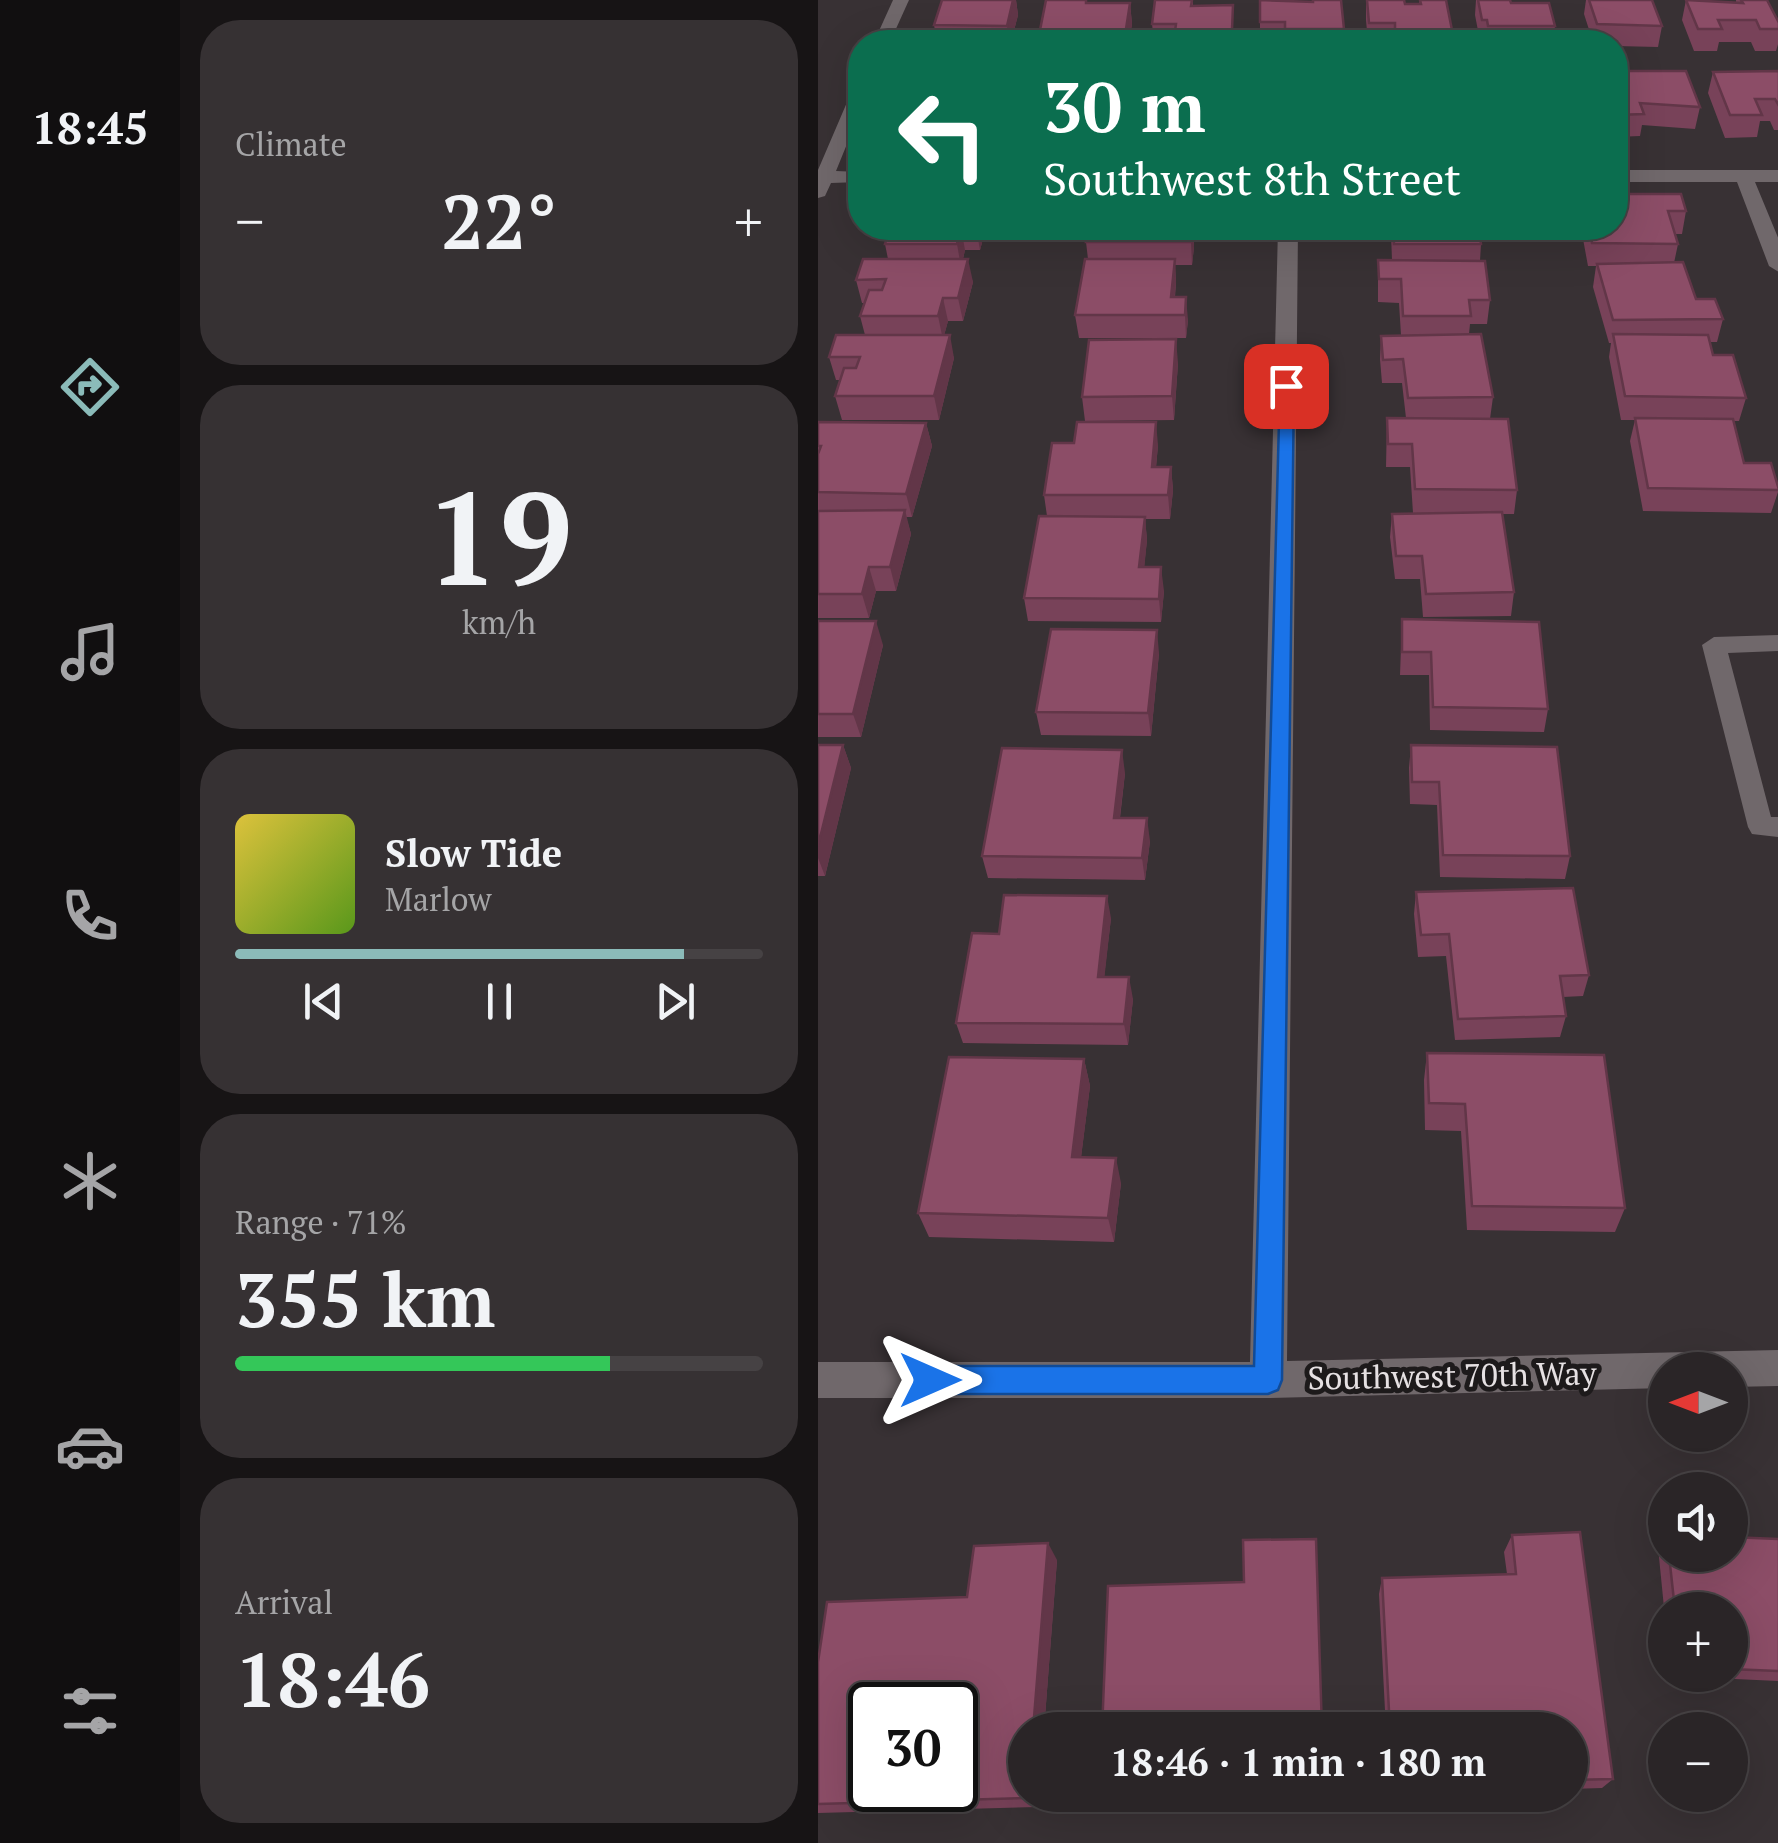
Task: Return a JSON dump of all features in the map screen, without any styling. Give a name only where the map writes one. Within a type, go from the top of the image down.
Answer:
[{"type":"street","points":[[887,30],[901,0]]},
{"type":"street","points":[[821,184],[848,121]]},
{"type":"street","points":[[1628,176],[1778,176]]},
{"type":"street","points":[[1744,176],[1778,266]]},
{"type":"street","points":[[821,184],[848,179]]},
{"type":"street","points":[[1268,1380],[1288,240]]},
{"type":"street","points":[[1748,1369],[1778,1368]]},
{"type":"street","name":"Southwest 70th Way","points":[[818,1380],[1268,1380],[1648,1370]]},
{"type":"lane","points":[[1778,643],[1714,645],[1761,827],[1778,827]]},
{"type":"building","points":[[942,0],[1013,0],[1007,26],[934,25]]},
{"type":"building","points":[[1046,0],[1130,3],[1126,29],[1040,30]]},
{"type":"building","points":[[1155,0],[1192,0],[1191,6],[1233,5],[1232,30],[1175,30],[1176,24],[1152,24]]},
{"type":"building","points":[[1260,0],[1341,0],[1344,29],[1285,29],[1285,22],[1260,22]]},
{"type":"building","points":[[1367,0],[1421,4],[1420,0],[1446,0],[1452,30],[1395,30],[1395,23],[1369,23]]},
{"type":"building","points":[[1478,0],[1549,3],[1555,26],[1488,26],[1487,20],[1482,20]]},
{"type":"building","points":[[1589,0],[1652,0],[1662,26],[1597,24]]},
{"type":"building","points":[[1686,0],[1767,0],[1779,29],[1760,29],[1756,20],[1718,20],[1722,29],[1698,29]]},
{"type":"building","points":[[1628,71],[1686,71],[1700,107],[1640,103],[1644,114],[1628,115]]},
{"type":"building","points":[[1779,71],[1779,106],[1775,99],[1755,99],[1762,115],[1730,115],[1713,72]]},
{"type":"building","points":[[1628,194],[1681,194],[1686,211],[1668,211],[1678,244],[1591,240],[1628,240]]},
{"type":"building","points":[[886,240],[958,240],[957,244],[885,244]]},
{"type":"building","points":[[1086,240],[1191,240],[1191,242]]},
{"type":"building","points":[[1394,240],[1480,240],[1481,244],[1394,244]]},
{"type":"building","points":[[863,259],[968,259],[958,298],[943,298],[938,316],[860,316],[869,290],[882,290],[886,279],[856,280]]},
{"type":"building","points":[[1085,259],[1175,259],[1171,297],[1186,297],[1185,315],[1075,315]]},
{"type":"building","points":[[1378,260],[1485,261],[1490,300],[1469,300],[1471,316],[1403,316],[1401,279],[1379,279]]},
{"type":"building","points":[[1683,262],[1696,299],[1715,299],[1723,319],[1613,320],[1597,264]]},
{"type":"building","points":[[1481,334],[1493,397],[1408,398],[1403,359],[1383,360],[1381,336]]},
{"type":"building","points":[[1613,334],[1708,335],[1713,355],[1733,355],[1746,398],[1625,396]]},
{"type":"building","points":[[836,335],[950,335],[934,396],[835,396],[844,368],[856,368],[860,357],[829,357]]},
{"type":"building","points":[[1176,339],[1172,396],[1082,397],[1089,340]]},
{"type":"building","points":[[1387,418],[1508,419],[1517,490],[1415,489],[1412,444],[1388,444]]},
{"type":"building","points":[[1635,418],[1733,419],[1744,463],[1771,463],[1779,490],[1648,488]]},
{"type":"building","points":[[818,422],[926,423],[906,494],[818,492]]},
{"type":"building","points":[[1077,422],[1156,422],[1152,467],[1171,467],[1168,495],[1044,495],[1052,443],[1074,443]]},
{"type":"building","points":[[905,510],[890,567],[869,567],[862,594],[818,594],[818,511]]},
{"type":"building","points":[[1502,512],[1514,592],[1426,594],[1422,556],[1396,556],[1392,514]]},
{"type":"building","points":[[1039,516],[1145,517],[1139,567],[1161,567],[1159,599],[1024,598]]},
{"type":"building","points":[[1402,619],[1539,622],[1548,709],[1433,707],[1431,652],[1402,652]]},
{"type":"building","points":[[818,621],[876,621],[853,714],[818,714]]},
{"type":"building","points":[[1051,629],[1157,630],[1148,713],[1036,712]]},
{"type":"building","points":[[818,745],[843,745],[818,846]]},
{"type":"building","points":[[1411,745],[1557,747],[1570,856],[1443,855],[1439,782],[1412,782]]},
{"type":"building","points":[[1002,748],[1122,750],[1114,818],[1147,818],[1142,858],[982,856]]},
{"type":"building","points":[[1573,888],[1589,975],[1560,976],[1566,1016],[1458,1019],[1449,934],[1421,935],[1416,892]]},
{"type":"building","points":[[1004,895],[1107,896],[1098,977],[1129,977],[1124,1024],[956,1023],[972,933],[999,934]]},
{"type":"building","points":[[1427,1053],[1604,1055],[1625,1208],[1472,1206],[1465,1104],[1429,1103]]},
{"type":"building","points":[[949,1057],[1084,1059],[1072,1157],[1116,1158],[1108,1218],[918,1213]]},
{"type":"building","points":[[1580,1532],[1613,1779],[1588,1780],[1588,1712],[1389,1712],[1382,1578],[1516,1574],[1512,1535]]},
{"type":"building","points":[[1748,1538],[1779,1539],[1779,1671],[1748,1670],[1748,1592],[1673,1592],[1671,1572],[1748,1572]]},
{"type":"building","points":[[1316,1539],[1321,1712],[1103,1712],[1108,1586],[1244,1582],[1243,1540]]},
{"type":"building","points":[[1048,1543],[1034,1712],[1008,1712],[1008,1799],[978,1799],[978,1682],[848,1682],[848,1803],[818,1804],[818,1662],[827,1602],[967,1597],[974,1546]]},
{"type":"route","points":[[930,1380],[1268,1380],[1286,386]]}]
